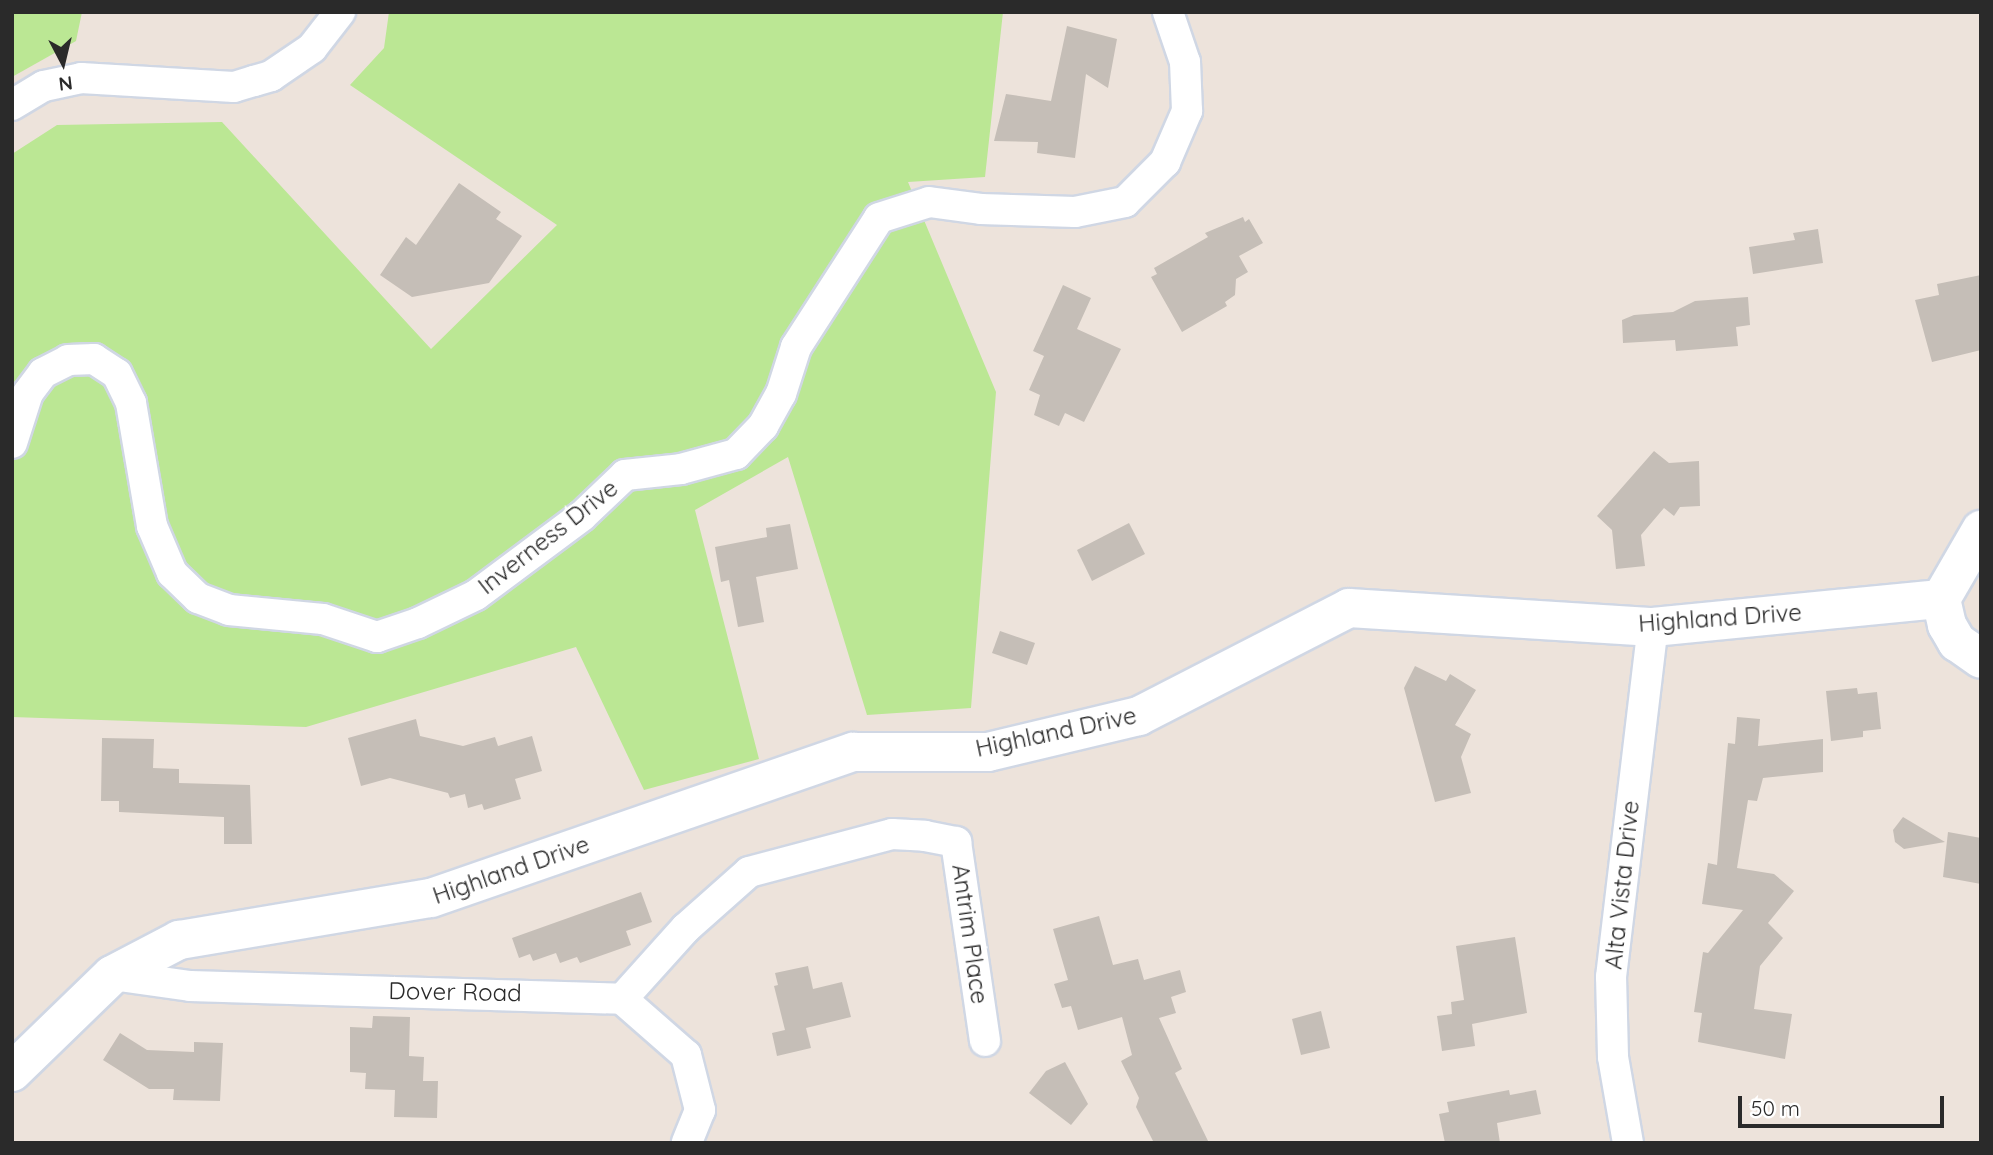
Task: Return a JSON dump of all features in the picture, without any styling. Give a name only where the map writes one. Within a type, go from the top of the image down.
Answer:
[{"type":"street","points":[[12,106],[44,86],[81,78],[233,87],[263,79],[312,48],[340,12]]},
{"type":"street","name":"Inverness Drive","points":[[12,443],[28,393],[43,373],[68,360],[94,359],[117,373],[131,403],[152,526],[172,573],[198,598],[229,610],[323,619],[377,636],[418,623],[476,595],[582,516],[625,475],[681,469],[736,454],[763,426],[781,394],[796,347],[879,218],[929,202],[981,209],[1075,212],[1125,202],[1165,162],[1187,111],[1185,62],[1168,12]]},
{"type":"street","points":[[1981,530],[1941,599],[1947,625],[1957,642],[1981,659]]},
{"type":"street","name":"Highland Drive","points":[[12,1072],[112,975],[179,940],[431,898],[853,752],[988,752],[1139,716],[1349,608],[1653,626],[1941,599]]},
{"type":"street","name":"Alta Vista Drive","points":[[1628,1143],[1613,1057],[1611,977],[1653,626]]},
{"type":"street","name":"Antrim Place","points":[[622,999],[686,928],[749,872],[892,834],[925,836],[957,842],[985,1041]]},
{"type":"street","name":"Dover Road","points":[[112,975],[190,986],[622,999]]},
{"type":"street","points":[[622,999],[686,1055],[701,1110],[687,1143]]},
{"type":"green space","points":[[12,12],[82,12],[76,41],[12,77]]},
{"type":"green space","points":[[389,12],[1003,12],[985,177],[908,182],[996,392],[971,708],[867,715],[788,457],[695,510],[759,759],[644,790],[576,647],[306,727],[12,717],[12,154],[57,125],[222,122],[431,349],[557,225],[350,85],[384,48]]},
{"type":"building","points":[[1067,26],[1117,39],[1108,88],[1086,74],[1075,158],[1037,153],[1038,142],[994,141],[1006,94],[1051,101]]},
{"type":"building","points":[[459,183],[501,212],[496,219],[522,236],[489,283],[412,297],[380,275],[406,237],[416,245]]},
{"type":"building","points":[[1243,217],[1245,222],[1249,219],[1263,243],[1239,256],[1248,272],[1236,279],[1235,295],[1225,302],[1227,306],[1182,332],[1151,277],[1157,274],[1154,268],[1208,237],[1205,233]]},
{"type":"building","points":[[1818,229],[1823,263],[1753,274],[1749,247],[1795,240],[1793,233]]},
{"type":"building","points":[[1981,275],[1981,350],[1932,362],[1915,300],[1939,295],[1937,284]]},
{"type":"building","points":[[1063,285],[1091,298],[1077,329],[1121,349],[1084,422],[1065,413],[1059,426],[1034,415],[1040,395],[1029,390],[1044,356],[1033,351]]},
{"type":"building","points":[[1748,297],[1750,325],[1736,327],[1738,346],[1676,351],[1675,340],[1623,343],[1622,320],[1634,315],[1673,312],[1695,301]]},
{"type":"building","points":[[1654,451],[1669,463],[1699,461],[1700,506],[1680,507],[1674,516],[1664,508],[1641,535],[1645,566],[1616,569],[1612,530],[1597,516]]},
{"type":"building","points":[[1129,523],[1145,554],[1092,581],[1077,550]]},
{"type":"building","points":[[790,524],[798,569],[756,577],[764,622],[738,627],[729,580],[721,582],[715,547],[767,537],[766,528]]},
{"type":"building","points":[[1000,631],[1035,643],[1027,665],[992,653]]},
{"type":"building","points":[[1415,666],[1446,681],[1450,674],[1476,690],[1455,725],[1471,734],[1461,757],[1471,793],[1435,802],[1404,688]]},
{"type":"building","points":[[1857,688],[1858,694],[1877,692],[1881,729],[1863,731],[1863,737],[1831,741],[1826,691]]},
{"type":"building","points":[[1737,717],[1760,719],[1758,746],[1823,739],[1823,772],[1763,778],[1757,801],[1748,800],[1737,868],[1774,874],[1794,891],[1768,923],[1783,938],[1760,966],[1754,1009],[1792,1014],[1785,1059],[1698,1042],[1702,1013],[1694,1012],[1703,952],[1708,953],[1743,910],[1702,904],[1708,863],[1717,865],[1728,743],[1735,744]]},
{"type":"building","points":[[416,719],[420,736],[463,746],[495,737],[498,746],[532,736],[542,771],[515,779],[521,799],[484,810],[482,804],[468,808],[465,794],[450,798],[448,793],[390,778],[361,786],[348,738]]},
{"type":"building","points":[[102,738],[154,739],[153,768],[179,769],[179,783],[250,785],[252,844],[224,844],[224,817],[119,812],[119,801],[101,801]]},
{"type":"building","points":[[1903,817],[1945,842],[1904,849],[1895,842],[1893,830]]},
{"type":"building","points":[[1948,832],[1981,838],[1981,884],[1943,877]]},
{"type":"building","points":[[641,892],[652,922],[626,931],[631,945],[580,963],[577,957],[560,963],[556,953],[533,961],[530,954],[519,958],[512,938]]},
{"type":"building","points":[[1099,916],[1113,965],[1138,959],[1144,980],[1180,970],[1186,992],[1171,997],[1176,1013],[1159,1018],[1182,1069],[1175,1073],[1209,1143],[1154,1143],[1136,1107],[1139,1098],[1121,1061],[1132,1055],[1122,1017],[1078,1030],[1071,1006],[1062,1008],[1054,984],[1068,980],[1053,929]]},
{"type":"building","points":[[1515,937],[1527,1013],[1472,1024],[1475,1046],[1442,1051],[1437,1016],[1452,1014],[1451,1002],[1464,1000],[1456,946]]},
{"type":"building","points":[[808,966],[813,989],[842,982],[851,1017],[806,1028],[811,1048],[777,1056],[772,1033],[785,1030],[774,986],[778,985],[775,973]]},
{"type":"building","points":[[1321,1011],[1330,1048],[1301,1055],[1292,1019]]},
{"type":"building","points":[[373,1016],[410,1017],[409,1056],[424,1057],[423,1081],[438,1081],[437,1118],[394,1117],[395,1090],[365,1089],[366,1073],[350,1072],[350,1027],[372,1028]]},
{"type":"building","points":[[120,1033],[147,1050],[194,1052],[194,1042],[223,1043],[220,1101],[173,1100],[174,1089],[149,1089],[103,1060]]},
{"type":"building","points":[[1065,1062],[1088,1104],[1071,1125],[1029,1093],[1046,1071]]},
{"type":"building","points":[[1509,1090],[1510,1095],[1536,1090],[1541,1114],[1497,1123],[1500,1143],[1445,1143],[1439,1114],[1449,1112],[1447,1102]]}]
